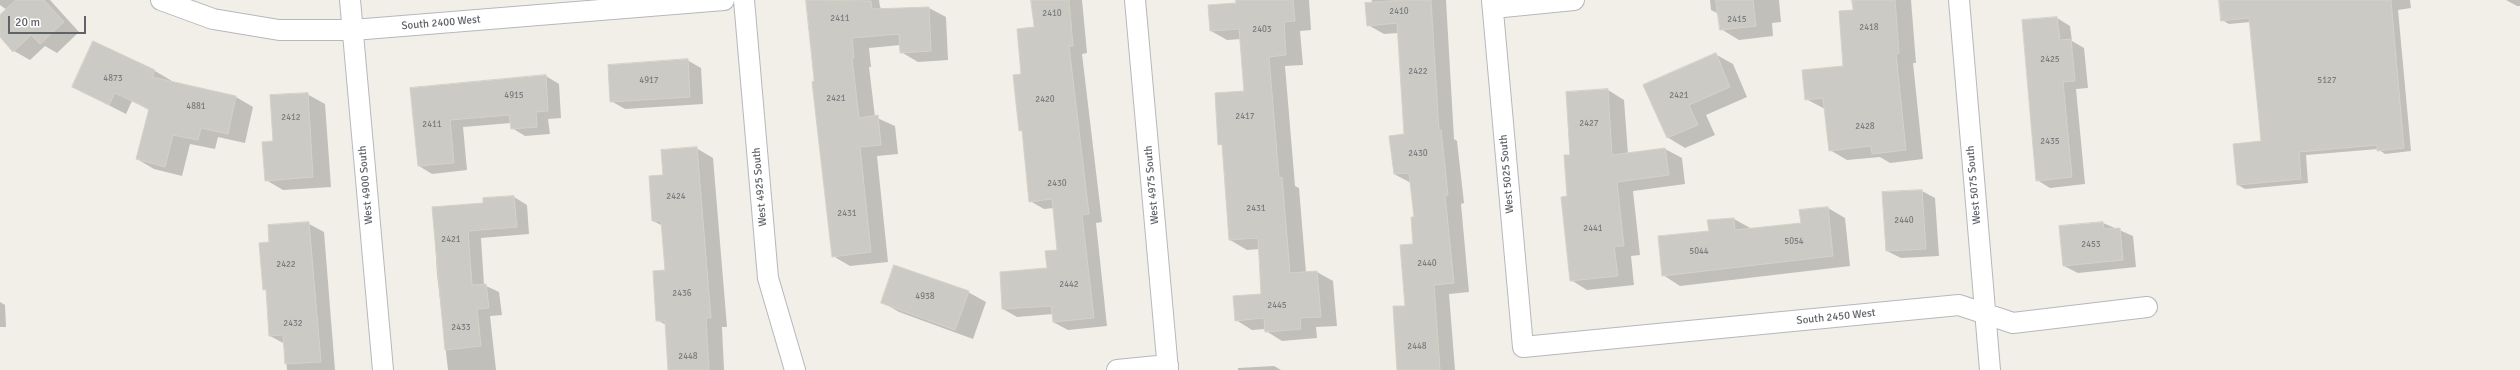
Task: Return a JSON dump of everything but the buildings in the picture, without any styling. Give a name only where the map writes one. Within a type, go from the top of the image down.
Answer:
[{"type":"street","name":"South 2400 West","points":[[161,0],[213,19],[279,30],[353,30],[724,0]]},
{"type":"street","name":"West 4900 South","points":[[350,0],[383,370]]},
{"type":"street","name":"West 4925 South","points":[[744,0],[768,278],[795,370]]},
{"type":"street","name":"West 4975 South","points":[[1135,0],[1168,368]]},
{"type":"street","points":[[1492,4],[1574,0]]},
{"type":"street","name":"West 5075 South","points":[[1959,0],[1984,313],[1990,370]]},
{"type":"street","name":"West 5025 South","points":[[1492,4],[1522,347]]},
{"type":"street","name":"South 2450 West","points":[[1522,347],[1958,305],[2013,323],[2147,307]]},
{"type":"street","points":[[1117,370],[1168,368]]}]
